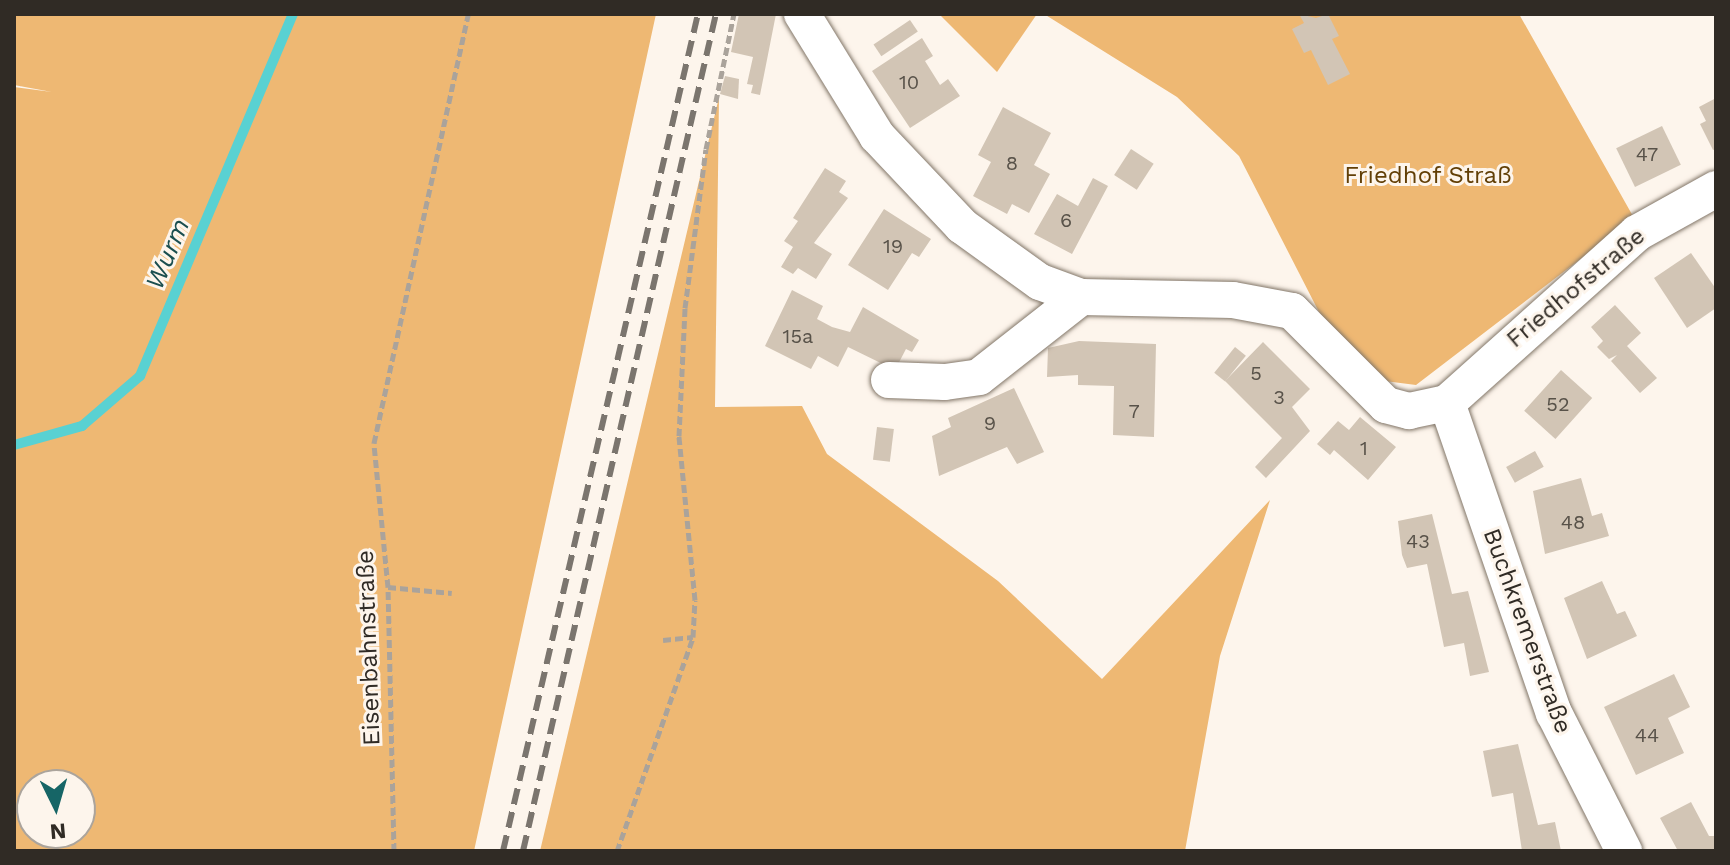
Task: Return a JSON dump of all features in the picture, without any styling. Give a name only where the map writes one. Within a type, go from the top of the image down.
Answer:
[{"type":"street","points":[[802,14],[877,136],[962,226],[1040,282],[1081,297],[1233,300],[1292,311],[1386,405],[1409,411],[1447,403]]},
{"type":"street","name":"Friedhofstraße","points":[[1447,403],[1637,233],[1716,189]]},
{"type":"street","points":[[889,380],[945,382],[979,377],[1081,297]]},
{"type":"street","name":"Buchkremerstraße","points":[[1447,403],[1554,713],[1624,851]]},
{"type":"path","name":"Eisenbahnstraße","points":[[394,851],[388,587],[374,443],[468,14]]},
{"type":"path","points":[[617,851],[693,637],[695,600],[679,436],[685,308],[706,149],[734,14]]},
{"type":"path","points":[[388,587],[452,593]]},
{"type":"path","points":[[663,640],[693,637]]},
{"type":"green space","points":[[14,14],[656,14],[474,851],[14,851],[14,87],[52,92],[14,85]]},
{"type":"green space","points":[[939,14],[1037,14],[997,72]]},
{"type":"green space","name":"Friedhof Straß","points":[[1044,14],[1519,14],[1634,218],[1416,385],[1377,380],[1352,359],[1319,312],[1239,156],[1177,97]]},
{"type":"green space","points":[[719,97],[715,407],[802,406],[827,454],[998,581],[1102,679],[1270,500],[1220,656],[1185,851],[540,851]]},
{"type":"building","points":[[739,14],[776,14],[760,95],[751,93],[753,85],[747,84],[753,57],[731,52]]},
{"type":"building","points":[[1299,14],[1316,18],[1328,14],[1339,36],[1332,39],[1350,74],[1328,85],[1311,50],[1304,53],[1292,29],[1304,23]]},
{"type":"building","points":[[910,20],[918,32],[881,56],[874,45]]},
{"type":"building","points":[[922,38],[933,56],[925,61],[940,85],[948,79],[960,96],[910,128],[872,71]]},
{"type":"building","points":[[725,76],[739,79],[738,99],[720,94]]},
{"type":"building","points":[[1716,98],[1716,149],[1713,150],[1700,124],[1706,121],[1699,107]]},
{"type":"building","points":[[1003,107],[1051,133],[1034,165],[1050,174],[1029,213],[1012,204],[1007,214],[973,196],[991,162],[978,155]]},
{"type":"building","points":[[1662,126],[1681,165],[1635,187],[1616,148]]},
{"type":"building","points":[[1131,149],[1154,164],[1137,190],[1114,175]]},
{"type":"building","points":[[825,168],[846,181],[839,192],[848,198],[814,243],[832,254],[816,279],[798,268],[793,274],[781,267],[793,247],[784,241],[798,221],[793,218]]},
{"type":"building","points":[[1093,178],[1108,186],[1072,254],[1034,234],[1057,194],[1078,206]]},
{"type":"building","points":[[884,209],[931,239],[919,257],[912,253],[888,290],[848,265]]},
{"type":"building","points":[[1691,253],[1716,289],[1716,308],[1687,328],[1654,278]]},
{"type":"building","points":[[792,290],[823,306],[817,319],[832,327],[850,332],[863,307],[919,340],[912,352],[906,349],[895,370],[848,347],[838,367],[818,356],[811,369],[765,346]]},
{"type":"building","points":[[1615,305],[1641,333],[1627,346],[1657,378],[1640,393],[1611,361],[1617,355],[1609,359],[1597,347],[1603,341],[1591,327]]},
{"type":"building","points":[[1079,341],[1156,344],[1154,437],[1113,435],[1114,386],[1078,385],[1078,375],[1047,377],[1048,348]]},
{"type":"building","points":[[1263,342],[1310,389],[1292,407],[1310,431],[1266,478],[1255,467],[1282,438],[1225,381]]},
{"type":"building","points":[[1235,347],[1246,356],[1225,381],[1214,373]]},
{"type":"building","points":[[1561,370],[1592,398],[1555,439],[1524,411]]},
{"type":"building","points":[[1014,388],[1044,452],[1017,464],[1007,447],[939,476],[932,436],[951,427],[948,418]]},
{"type":"building","points":[[1360,417],[1396,447],[1368,480],[1334,450],[1330,455],[1317,444],[1338,421],[1349,430]]},
{"type":"building","points":[[877,427],[894,429],[890,462],[873,460]]},
{"type":"building","points":[[1535,451],[1544,467],[1515,483],[1506,467]]},
{"type":"building","points":[[1581,478],[1592,516],[1602,513],[1609,536],[1545,554],[1533,491]]},
{"type":"building","points":[[1432,514],[1452,594],[1468,591],[1489,672],[1470,676],[1464,643],[1444,647],[1427,564],[1407,568],[1402,555],[1398,521]]},
{"type":"building","points":[[1602,581],[1617,614],[1625,611],[1637,636],[1587,659],[1564,598]]},
{"type":"building","points":[[1674,674],[1690,707],[1668,718],[1684,753],[1636,775],[1604,707]]},
{"type":"building","points":[[1518,744],[1538,825],[1555,822],[1561,851],[1522,851],[1513,793],[1492,797],[1483,751]]},
{"type":"building","points":[[1691,802],[1709,836],[1716,836],[1716,851],[1678,851],[1660,818]]},
{"type":"waterway","name":"Wurm","points":[[14,445],[82,426],[140,376],[293,14]]},
{"type":"railway","points":[[503,851],[698,14]]},
{"type":"railway","points":[[523,851],[716,14]]}]
